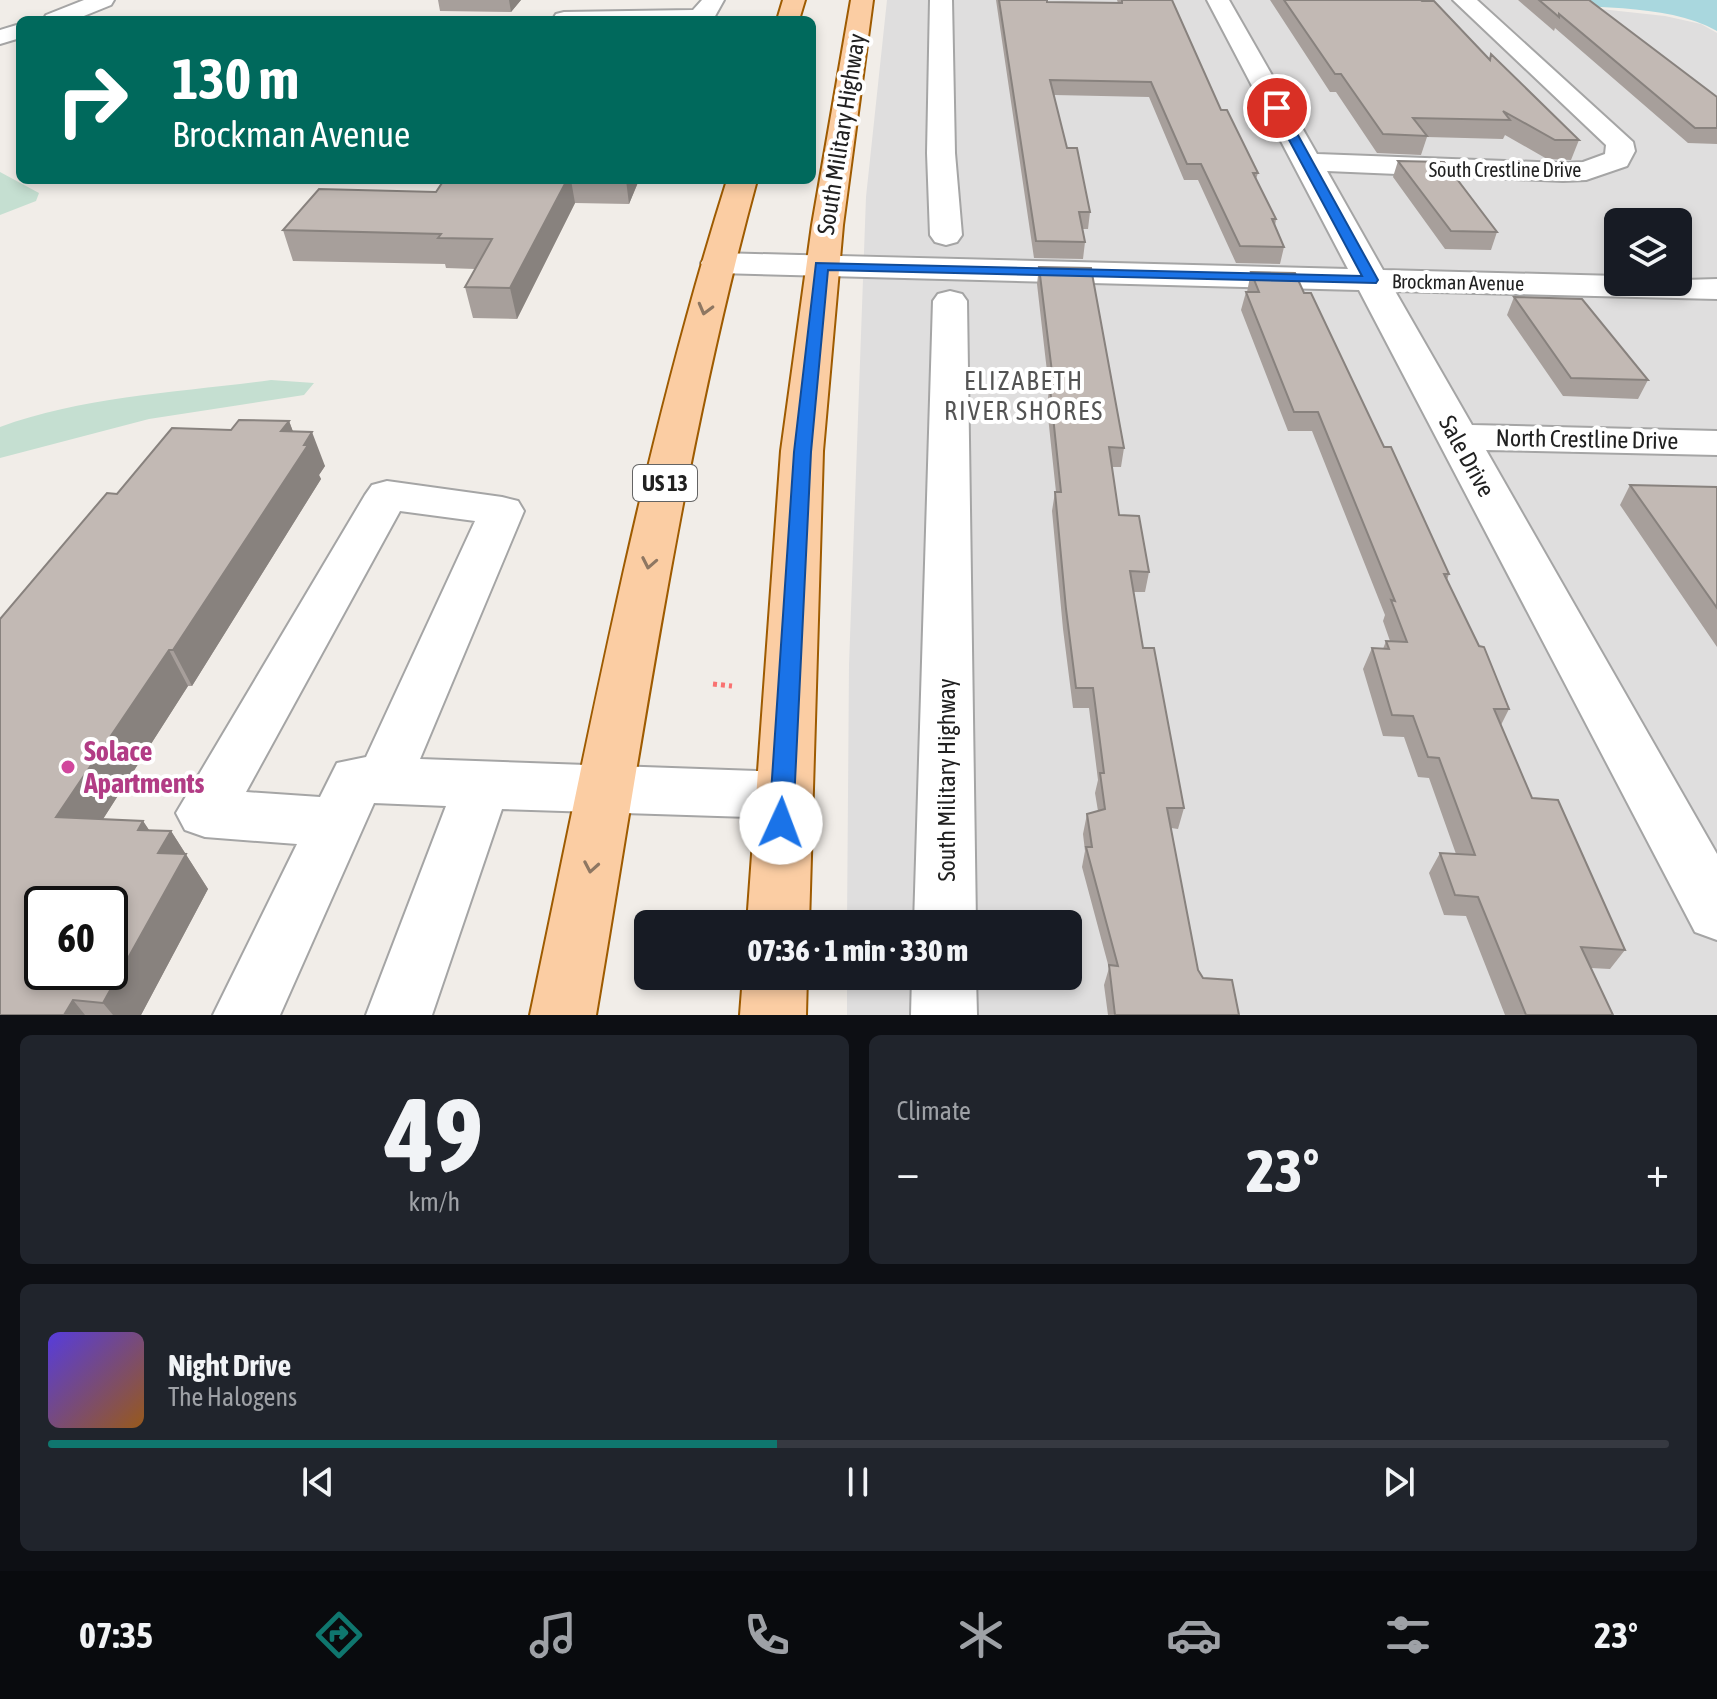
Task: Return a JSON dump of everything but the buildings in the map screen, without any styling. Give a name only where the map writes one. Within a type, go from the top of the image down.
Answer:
[{"type":"main road","name":"South Military Highway","points":[[778,910],[802,452],[821,266],[862,0]]},
{"type":"main road","name":"US 13","points":[[563,1015],[604,790],[691,363],[741,184]]},
{"type":"main road","points":[[773,1015],[774,990]]},
{"type":"street","points":[[64,16],[103,0]]},
{"type":"street","points":[[698,16],[706,13],[713,0]]},
{"type":"street","points":[[941,0],[941,153],[946,235]]},
{"type":"street","name":"Sale Drive","points":[[1218,0],[1717,912]]},
{"type":"street","name":"South Crestline Drive","points":[[1307,162],[1563,172],[1586,171],[1617,160],[1621,151],[1619,142],[1464,0]]},
{"type":"street","name":"Brockman Avenue","points":[[718,263],[1717,289]]},
{"type":"street","name":"South Military Highway","points":[[945,910],[950,301]]},
{"type":"street","name":"North Crestline Drive","points":[[1457,437],[1717,443]]},
{"type":"street","points":[[337,822],[205,813],[387,495],[502,511],[383,780]]},
{"type":"street","points":[[246,1015],[357,779],[782,795]]},
{"type":"street","points":[[399,1015],[482,785]]},
{"type":"street","points":[[944,990],[944,1015]]},
{"type":"path","points":[[713,684],[732,686]]},
{"type":"shaded area","points":[[887,0],[1517,0],[1665,16],[1701,24],[1717,33],[1717,1015],[847,1015],[847,990],[1082,990],[1082,910],[847,910],[849,665],[866,197]]},
{"type":"green space","points":[[0,172],[16,181],[16,184],[39,193],[36,201],[0,215]]},
{"type":"green space","points":[[271,380],[314,383],[304,395],[149,419],[0,458],[0,427],[32,417],[134,396]]},
{"type":"water","points":[[1522,0],[1717,0],[1717,31],[1672,15],[1648,11]]},
{"type":"place","name":"Solace Apartments","points":[[68,767]]},
{"type":"district","name":"ELIZABETH RIVER SHORES","points":[[1024,396]]},
{"type":"route","points":[[781,823],[802,452],[821,266],[1371,280],[1277,108]]}]
